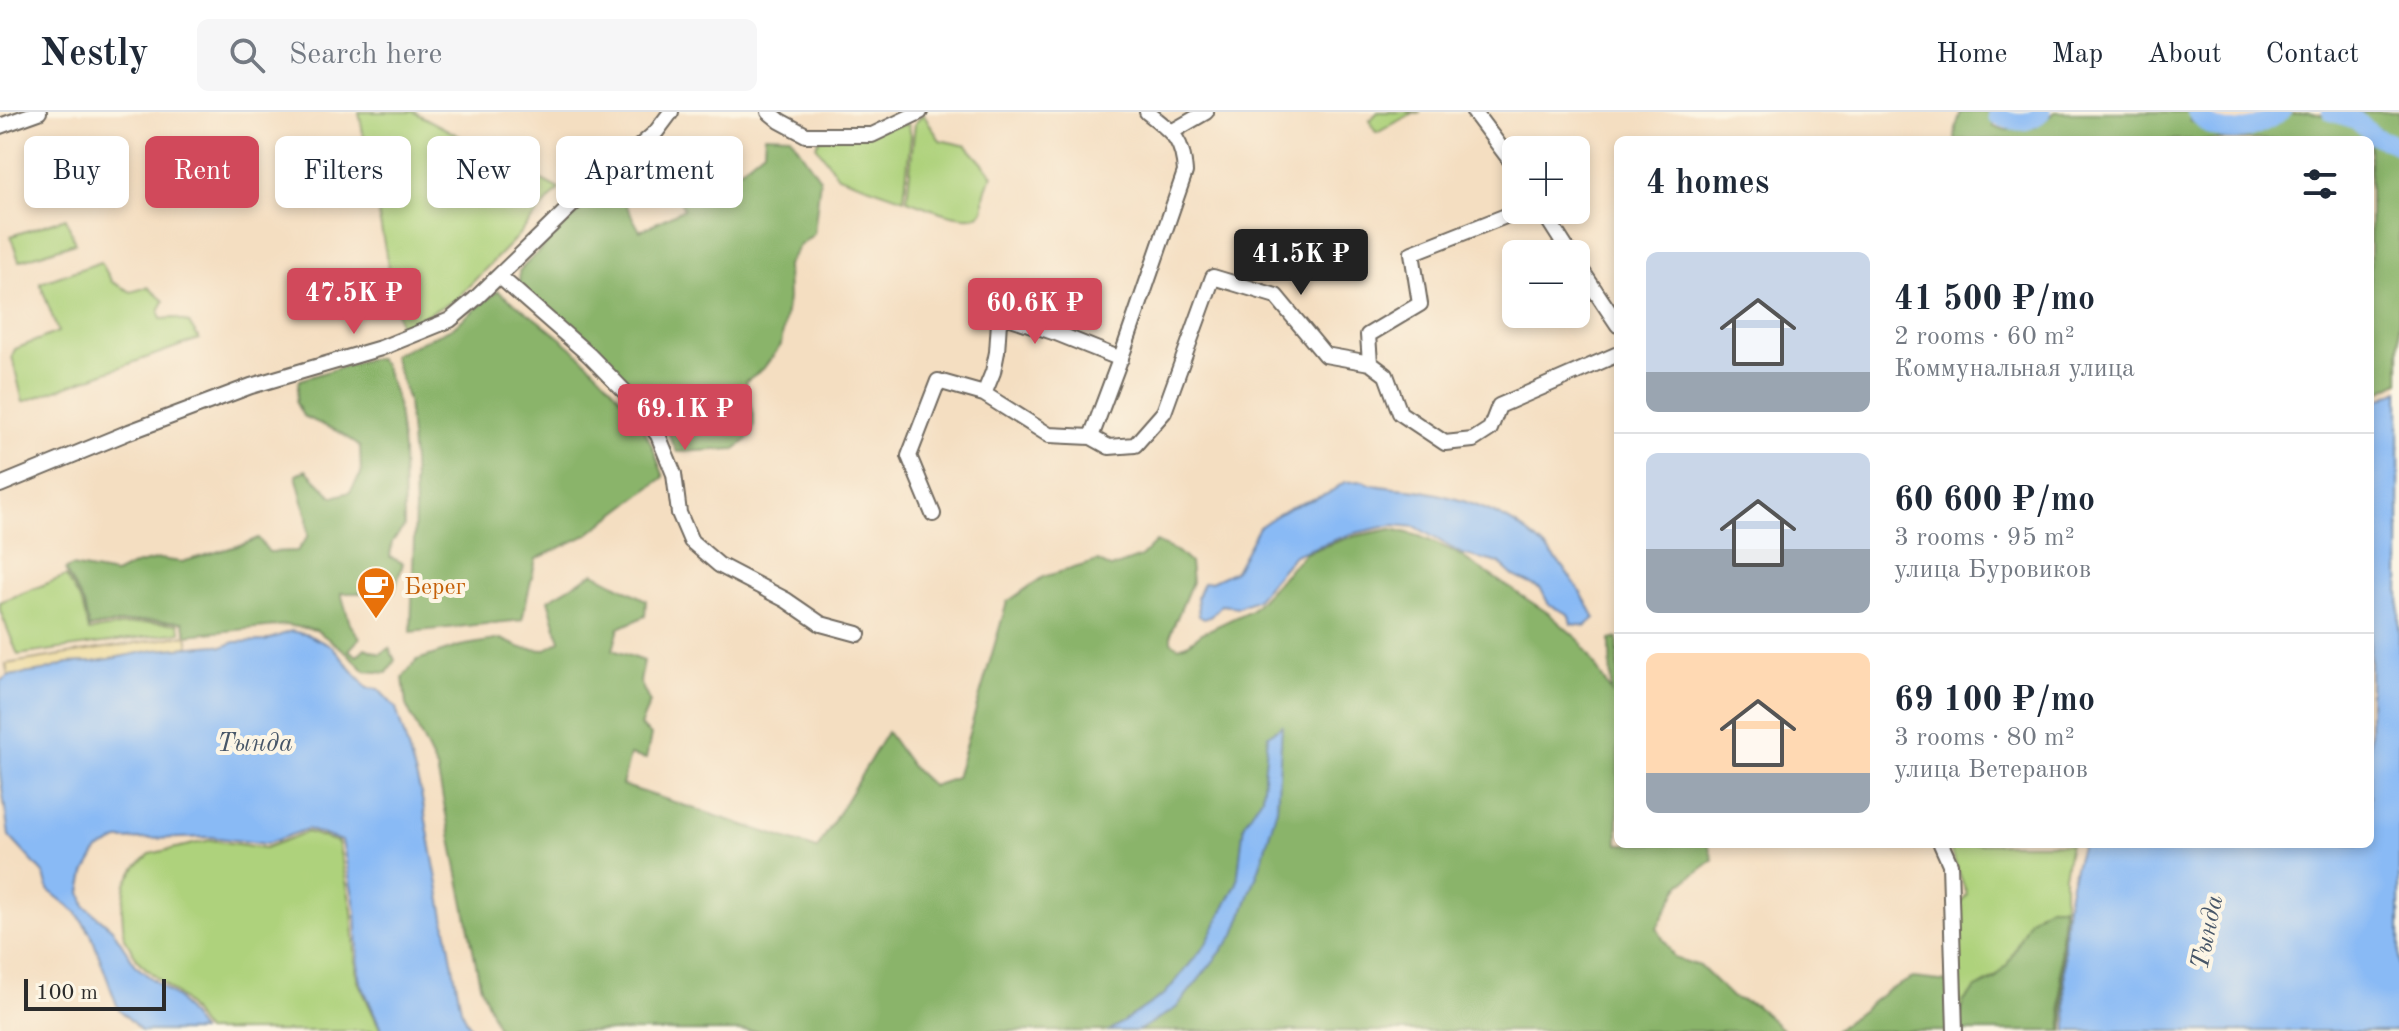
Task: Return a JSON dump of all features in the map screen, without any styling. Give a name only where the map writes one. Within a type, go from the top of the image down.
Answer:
[{"type":"street","points":[[0,126],[39,112]]},
{"type":"street","points":[[0,485],[251,386],[381,348],[450,320],[572,205],[656,132],[671,112]]},
{"type":"street","points":[[769,112],[806,135],[872,135],[920,112]]},
{"type":"street","points":[[1091,437],[1185,172],[1184,152],[1173,131],[1147,112]]},
{"type":"street","points":[[1173,131],[1206,112]]},
{"type":"street","points":[[1474,112],[1502,149]]},
{"type":"street","points":[[1370,363],[1368,335],[1420,304],[1412,253],[1502,217]]},
{"type":"street","points":[[499,276],[589,355],[627,394],[658,435],[674,474],[679,513],[691,541],[719,565],[786,600],[821,624],[858,634]]},
{"type":"street","points":[[933,514],[909,456],[938,381],[984,394],[1049,435],[1091,437],[1109,447],[1135,445],[1164,412],[1213,277],[1276,296],[1325,355],[1370,363],[1386,375],[1400,413],[1445,443],[1473,440],[1490,429],[1499,406],[1614,356]]},
{"type":"street","points":[[1590,283],[1614,319]]},
{"type":"street","points":[[984,394],[993,372],[999,322],[1008,317],[1121,359]]},
{"type":"street","points":[[1943,848],[1950,864],[1955,1031]]},
{"type":"green space","points":[[359,112],[414,112],[459,136],[427,136],[427,208],[540,208],[540,179],[556,187],[556,192],[455,300],[400,328],[377,208],[411,208],[411,136],[364,136]]},
{"type":"green space","points":[[1378,112],[1421,112],[1411,114],[1377,133],[1369,121]]},
{"type":"green space","points":[[1961,112],[1991,112],[1994,126],[2006,130],[2036,127],[2055,112],[2190,112],[2190,121],[2220,136],[1955,136]]},
{"type":"green space","points":[[2309,112],[2352,122],[2368,136],[2242,136],[2282,115]]},
{"type":"green space","points":[[2348,112],[2399,112],[2399,140],[2361,118]]},
{"type":"green space","points":[[923,114],[940,140],[967,146],[993,175],[985,192],[983,210],[976,216],[957,216],[907,200],[915,123]]},
{"type":"green space","points":[[908,124],[911,135],[904,199],[838,176],[816,146],[820,139]]},
{"type":"green space","points":[[765,135],[790,136],[820,179],[814,234],[799,246],[787,265],[788,299],[781,345],[763,369],[746,381],[754,422],[752,436],[735,449],[677,452],[660,416],[626,378],[520,288],[519,271],[583,208],[628,208],[640,231],[683,208],[743,208],[743,167],[764,150]]},
{"type":"green space","points":[[2374,139],[2399,150],[2399,382],[2374,395]]},
{"type":"green space","points":[[66,218],[75,243],[19,261],[11,236]]},
{"type":"green space","points":[[101,262],[112,282],[131,292],[148,287],[164,301],[159,312],[161,319],[175,318],[189,323],[199,339],[23,402],[12,356],[15,349],[58,332],[40,283]]},
{"type":"green space","points":[[498,291],[579,354],[615,391],[645,432],[664,477],[587,535],[536,559],[522,620],[411,632],[415,508],[413,462],[408,401],[393,355],[452,328]]},
{"type":"green space","points":[[368,359],[378,359],[384,365],[397,401],[403,450],[404,527],[392,542],[390,557],[403,563],[394,593],[341,593],[350,624],[360,638],[349,650],[357,656],[365,648],[380,654],[389,648],[395,660],[387,673],[365,671],[345,651],[316,630],[286,625],[187,635],[183,622],[171,621],[136,621],[89,628],[84,604],[65,570],[72,566],[115,574],[131,566],[159,559],[182,562],[258,538],[269,552],[297,551],[308,536],[307,517],[296,475],[306,470],[333,497],[350,492],[361,474],[360,447],[341,433],[303,416],[296,403],[299,380]]},
{"type":"green space","points":[[1392,529],[1419,536],[1453,551],[1548,613],[1580,641],[1611,692],[1610,640],[1614,639],[1614,848],[1709,848],[1713,860],[1680,885],[1657,928],[1674,958],[1700,966],[1733,998],[1755,1005],[1784,1031],[1138,1031],[1176,1008],[1235,934],[1277,808],[1281,727],[1268,736],[1262,798],[1244,824],[1237,883],[1205,946],[1165,994],[1109,1031],[501,1031],[497,1027],[480,984],[437,769],[406,705],[403,677],[417,660],[460,646],[501,639],[521,648],[544,650],[560,641],[548,600],[594,573],[646,600],[645,616],[619,628],[613,650],[644,661],[640,682],[650,703],[640,726],[651,735],[646,759],[630,755],[622,785],[817,849],[887,732],[912,767],[932,786],[956,778],[1007,602],[1043,577],[1098,561],[1111,568],[1141,557],[1156,542],[1178,552],[1190,563],[1192,582],[1171,632],[1171,642],[1179,647],[1251,610],[1305,553],[1350,537]]},
{"type":"green space","points":[[66,576],[82,604],[89,631],[155,623],[178,624],[181,632],[18,655],[0,610],[0,602]]},
{"type":"green space","points":[[307,832],[338,842],[352,910],[357,979],[381,1031],[205,1031],[183,1000],[140,963],[124,938],[122,910],[126,883],[136,867],[150,854],[211,840],[265,848]]},
{"type":"green space","points":[[1950,848],[2069,848],[2064,875],[2064,1031],[2062,906],[2049,907],[2032,919],[2006,967],[1976,990],[1960,1018],[1956,921],[1958,906],[1967,894]]},
{"type":"green space","points":[[2049,906],[2063,906],[2060,957],[2062,1031],[1961,1031],[1964,1001],[1976,988],[1995,979],[2007,965],[2029,920]]},
{"type":"green space","points":[[1913,978],[1949,982],[1951,1031],[1835,1031],[1888,990]]},
{"type":"sand","points":[[187,635],[189,647],[68,663],[44,671],[8,676],[6,664]]},
{"type":"water","name":"Тында","points":[[2399,390],[2399,1031],[2067,1031],[2064,962],[2066,910],[2081,848],[2374,848],[2374,402]]},
{"type":"water","points":[[1363,481],[1453,498],[1504,518],[1546,548],[1580,591],[1595,618],[1586,626],[1572,624],[1568,614],[1549,605],[1541,589],[1512,575],[1499,563],[1462,554],[1416,527],[1393,525],[1351,534],[1294,555],[1256,600],[1238,607],[1221,605],[1210,617],[1204,619],[1199,616],[1197,597],[1203,583],[1235,571],[1259,527],[1289,508],[1327,494],[1345,482]]},
{"type":"water","name":"Тында","points":[[291,631],[333,647],[367,688],[378,689],[396,708],[421,793],[461,1009],[472,1031],[382,1031],[359,978],[356,911],[342,841],[307,829],[266,844],[211,837],[118,840],[98,850],[85,873],[81,892],[85,906],[112,929],[137,967],[178,999],[201,1031],[141,1031],[118,1008],[91,934],[76,912],[48,890],[44,874],[9,836],[0,774],[0,681],[8,676],[44,671],[68,663],[93,662],[155,650],[222,647],[235,642],[265,641]]},
{"type":"water","points":[[1282,726],[1277,808],[1235,934],[1176,1008],[1138,1031],[1109,1031],[1165,994],[1205,946],[1237,883],[1244,824],[1262,797],[1268,735]]},
{"type":"waterway","points":[[1997,112],[2003,118],[2021,122],[2032,120],[2042,112]]},
{"type":"waterway","points":[[2196,112],[2206,122],[2227,131],[2249,128],[2282,112]]},
{"type":"waterway","points":[[2331,112],[2356,120],[2374,136],[2399,146]]},
{"type":"place","name":"Берег","points":[[376,620]]}]
